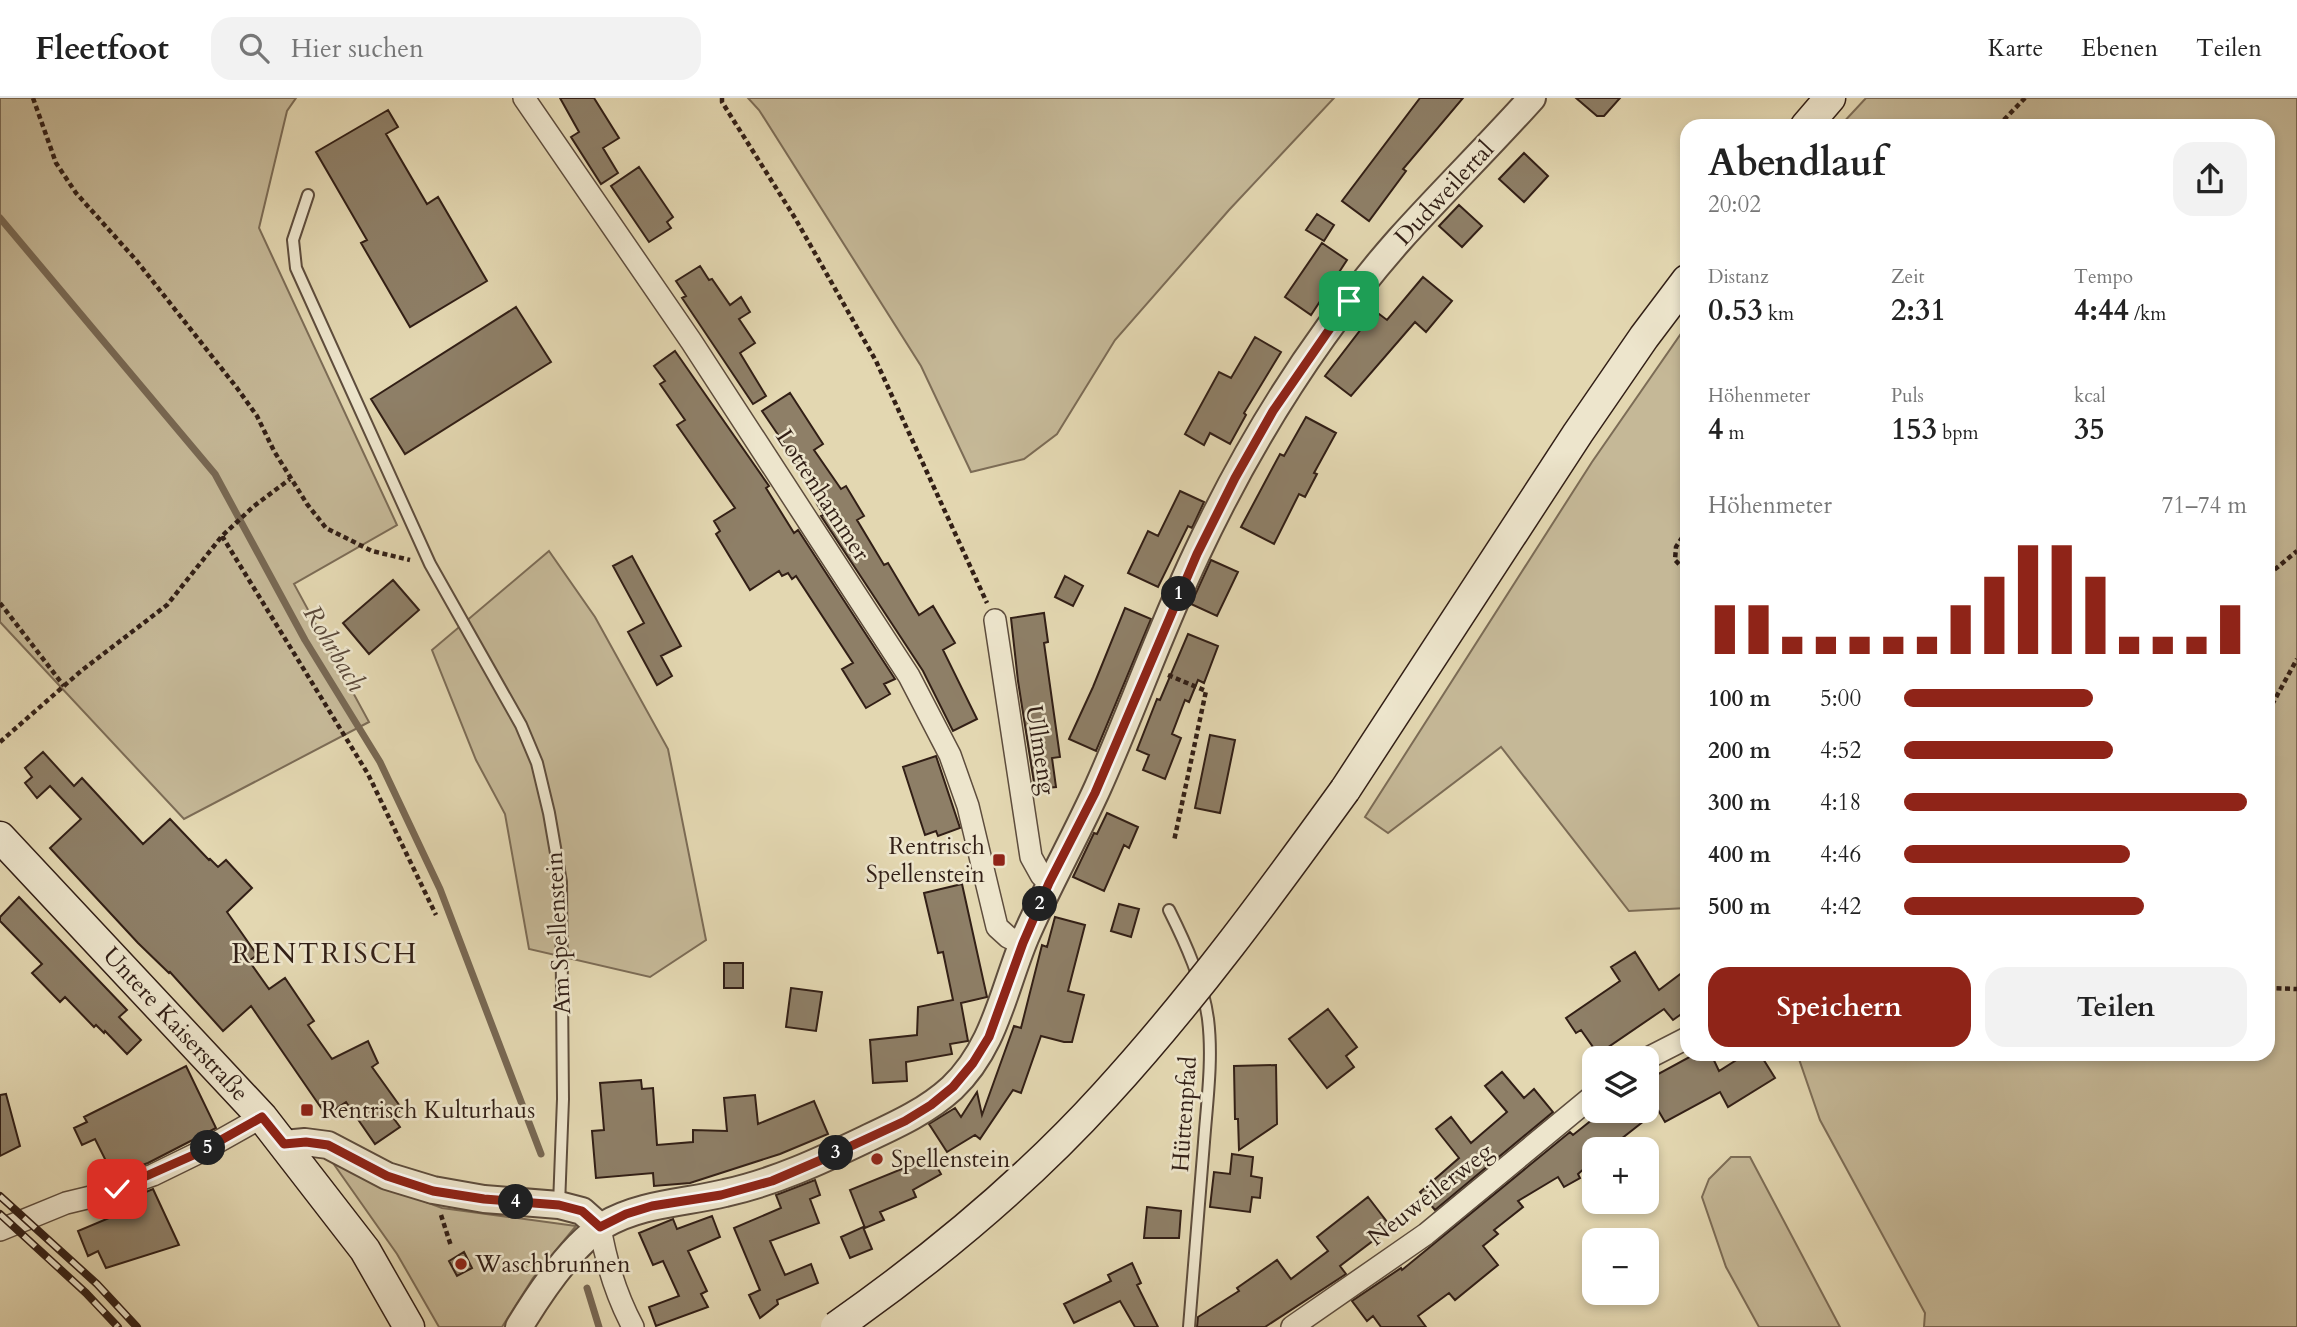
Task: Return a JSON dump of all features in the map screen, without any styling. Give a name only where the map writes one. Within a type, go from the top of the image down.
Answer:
[{"type":"main road","points":[[1812,119],[1830,98]]},
{"type":"main road","points":[[836,1327],[886,1292],[1022,1179],[1104,1096],[1196,990],[1259,909],[1345,790],[1578,433],[1680,289]]},
{"type":"main road","name":"Untere Kaiserstraße","points":[[0,837],[262,1117],[365,1250],[409,1327]]},
{"type":"street","name":"Lottenhammer","points":[[524,98],[691,341],[909,676],[950,755],[968,806],[998,927],[1008,937],[1023,943]]},
{"type":"street","name":"Dudweilertal","points":[[1049,883],[1095,793],[1197,554],[1235,478],[1273,411],[1349,301],[1400,239],[1532,98]]},
{"type":"street","name":"Ullmeng","points":[[995,620],[1031,857],[1049,883]]},
{"type":"street","points":[[519,1327],[543,1288],[569,1257],[600,1227],[626,1214],[652,1206],[721,1195],[772,1181],[905,1121],[953,1087],[973,1063],[989,1037],[1023,943],[1049,883]]},
{"type":"street","points":[[1659,1052],[1680,1042]]},
{"type":"street","name":"Neuweilerweg","points":[[1292,1327],[1426,1234],[1582,1106]]},
{"type":"street","points":[[0,1230],[56,1206],[95,1196],[153,1175],[262,1117]]},
{"type":"street","points":[[284,1144],[306,1142],[328,1145],[387,1176],[433,1191],[484,1199],[559,1205],[582,1211],[600,1227],[606,1261],[633,1327]]},
{"type":"lane","name":"Am Spellenstein","points":[[308,195],[293,240],[296,268],[429,564],[521,725],[537,763],[550,813],[561,882],[563,1099],[559,1205]]},
{"type":"lane","name":"Hüttenpfad","points":[[1169,910],[1195,971],[1208,1018],[1207,1108],[1189,1327]]},
{"type":"path","points":[[33,98],[56,163],[76,193],[136,260],[237,388],[257,416],[290,479],[326,528],[372,551],[429,564]]},
{"type":"path","points":[[722,98],[795,218],[876,361],[995,620]]},
{"type":"path","points":[[2004,119],[2025,98]]},
{"type":"path","points":[[0,742],[167,605],[222,536],[290,479]]},
{"type":"path","points":[[222,536],[368,774],[436,915]]},
{"type":"path","points":[[1680,541],[1676,547],[1675,560],[1680,565]]},
{"type":"path","points":[[2275,569],[2297,551]]},
{"type":"path","points":[[0,603],[64,687]]},
{"type":"path","points":[[2275,699],[2297,659]]},
{"type":"path","points":[[1149,666],[1206,691],[1174,841]]},
{"type":"path","points":[[2275,988],[2297,989]]},
{"type":"shaded area","points":[[0,98],[296,98],[287,111],[259,228],[397,525],[294,584],[369,722],[184,819],[0,622]]},
{"type":"shaded area","points":[[748,98],[1334,98],[1229,210],[1115,340],[1057,434],[1024,459],[971,472],[921,366],[759,110]]},
{"type":"shaded area","points":[[1866,98],[2297,98],[2297,1327],[1924,1327],[1925,1313],[1820,1120],[1800,1061],[2275,1061],[2275,119],[1846,119]]},
{"type":"shaded area","points":[[1680,335],[1680,908],[1629,911],[1501,747],[1388,833],[1365,817],[1592,462]]},
{"type":"shaded area","points":[[549,551],[595,617],[668,749],[706,940],[650,977],[529,949],[505,814],[476,760],[432,650]]},
{"type":"shaded area","points":[[1731,1157],[1750,1157],[1840,1327],[1759,1327],[1726,1267],[1702,1197],[1709,1179]]},
{"type":"shaded area","name":"Waschbrunnen","points":[[338,1161],[367,1180],[442,1208],[576,1226],[533,1278],[502,1327],[439,1327],[397,1254],[333,1163]]},
{"type":"building","points":[[560,98],[594,98],[619,138],[603,148],[618,173],[601,184],[571,137],[579,132]]},
{"type":"building","points":[[1420,98],[1463,98],[1403,169],[1406,171],[1369,221],[1342,201]]},
{"type":"building","points":[[1576,98],[1620,98],[1604,116],[1597,116]]},
{"type":"building","points":[[388,110],[398,127],[386,134],[427,204],[438,197],[487,281],[410,327],[361,243],[367,240],[316,152]]},
{"type":"building","points":[[1524,153],[1548,176],[1524,202],[1499,179]]},
{"type":"building","points":[[639,167],[673,217],[667,222],[671,228],[649,242],[611,186]]},
{"type":"building","points":[[1459,205],[1482,226],[1462,247],[1439,226]]},
{"type":"building","points":[[1317,214],[1334,225],[1324,241],[1306,230]]},
{"type":"building","points":[[1322,243],[1347,260],[1311,315],[1285,297]]},
{"type":"building","points":[[700,266],[730,305],[741,297],[750,312],[739,319],[755,343],[740,353],[766,396],[753,404],[682,298],[686,296],[676,281]]},
{"type":"building","points":[[1423,277],[1452,301],[1426,332],[1415,322],[1351,396],[1325,376],[1375,311],[1387,320]]},
{"type":"building","points":[[516,307],[551,362],[405,454],[371,399]]},
{"type":"building","points":[[1255,337],[1281,352],[1244,413],[1246,415],[1230,444],[1210,433],[1204,445],[1185,434],[1219,372],[1231,378]]},
{"type":"building","points":[[675,351],[769,486],[766,488],[794,533],[798,530],[895,679],[884,684],[890,694],[866,708],[842,669],[853,663],[796,576],[792,579],[788,573],[782,576],[779,571],[750,590],[716,534],[720,531],[714,521],[735,508],[677,425],[685,420],[660,384],[665,381],[654,366]]},
{"type":"building","points":[[790,393],[823,444],[814,450],[841,489],[846,486],[864,516],[857,520],[884,565],[888,563],[919,615],[933,606],[955,643],[943,650],[977,719],[953,731],[923,671],[821,516],[824,515],[817,504],[823,501],[762,411]]},
{"type":"building","points":[[1306,417],[1336,433],[1314,473],[1317,474],[1305,497],[1299,494],[1274,544],[1241,527],[1280,454],[1284,456]]},
{"type":"building","points":[[1180,491],[1204,502],[1192,528],[1188,526],[1158,587],[1128,573],[1148,531],[1158,536]]},
{"type":"building","points":[[632,556],[681,646],[661,656],[672,676],[657,685],[628,632],[644,623],[613,566]]},
{"type":"building","points":[[1211,560],[1238,572],[1217,616],[1191,604]]},
{"type":"building","points":[[1065,576],[1083,586],[1073,606],[1055,597]]},
{"type":"building","points":[[393,580],[419,610],[369,654],[343,623]]},
{"type":"building","points":[[1125,608],[1151,619],[1096,751],[1069,739]]},
{"type":"building","points":[[1044,613],[1048,642],[1044,643],[1060,757],[1052,758],[1056,787],[1035,789],[1011,618]]},
{"type":"building","points":[[1188,634],[1218,646],[1204,683],[1198,680],[1189,702],[1185,700],[1172,734],[1181,738],[1165,779],[1143,770],[1149,755],[1137,750],[1157,699],[1160,700]]},
{"type":"building","points":[[1210,735],[1235,740],[1220,813],[1195,808]]},
{"type":"building","points":[[43,752],[74,786],[82,778],[143,844],[170,819],[218,867],[226,860],[252,888],[227,912],[257,955],[249,961],[269,989],[285,978],[314,1021],[308,1025],[332,1059],[368,1041],[378,1063],[372,1067],[402,1109],[392,1116],[400,1127],[375,1144],[346,1102],[326,1115],[251,1006],[223,1031],[170,972],[138,943],[50,848],[81,819],[50,786],[37,798],[25,783],[32,777],[25,768]]},
{"type":"building","points":[[936,756],[960,828],[938,836],[936,831],[925,835],[903,767]]},
{"type":"building","points":[[1107,813],[1138,827],[1129,848],[1124,845],[1104,891],[1073,877]]},
{"type":"building","points":[[962,884],[987,997],[961,1003],[968,1041],[950,1044],[952,1054],[906,1062],[907,1081],[873,1083],[870,1040],[917,1035],[918,1007],[953,1000],[943,952],[938,953],[924,893]]},
{"type":"building","points":[[19,897],[127,1010],[119,1017],[141,1040],[127,1054],[105,1031],[104,1033],[96,1025],[94,1027],[65,997],[60,1002],[32,973],[42,964],[0,921],[0,917]]},
{"type":"building","points":[[1119,904],[1139,909],[1131,937],[1111,931]]},
{"type":"building","points":[[1055,917],[1085,925],[1068,991],[1084,995],[1072,1042],[1041,1036],[1021,1093],[1013,1090],[980,1139],[975,1135],[947,1152],[929,1124],[955,1108],[961,1117],[977,1092],[982,1115],[1014,1026],[1021,1028],[1042,945],[1047,947]]},
{"type":"building","points":[[1635,952],[1659,990],[1680,974],[1680,1015],[1673,1020],[1664,1009],[1610,1046],[1592,1046],[1581,1030],[1576,1033],[1566,1018],[1620,981],[1611,967]]},
{"type":"building","points":[[724,963],[743,963],[743,988],[724,988]]},
{"type":"building","points":[[791,988],[822,992],[816,1031],[786,1027]]},
{"type":"building","points":[[1328,1009],[1357,1047],[1346,1056],[1354,1067],[1327,1088],[1289,1039]]},
{"type":"building","points":[[1682,1061],[1714,1061],[1719,1071],[1735,1061],[1764,1061],[1775,1078],[1728,1107],[1720,1092],[1665,1122],[1659,1112],[1659,1074]]},
{"type":"building","points":[[1276,1065],[1277,1124],[1239,1150],[1238,1119],[1235,1119],[1234,1066]]},
{"type":"building","points":[[186,1066],[216,1128],[148,1163],[113,1175],[95,1139],[82,1145],[74,1128],[87,1122],[84,1117]]},
{"type":"building","points":[[1502,1072],[1524,1098],[1534,1089],[1553,1112],[1435,1210],[1420,1192],[1459,1158],[1436,1129],[1451,1117],[1471,1143],[1507,1112],[1485,1086]]},
{"type":"building","points":[[641,1080],[642,1089],[653,1088],[657,1145],[693,1142],[693,1130],[727,1131],[724,1098],[755,1095],[758,1124],[814,1101],[828,1134],[780,1154],[690,1183],[654,1186],[653,1173],[596,1178],[592,1131],[604,1130],[600,1083]]},
{"type":"building","points":[[6,1094],[20,1146],[0,1156],[0,1095]]},
{"type":"building","points":[[1588,1123],[1641,1123],[1624,1137],[1582,1137],[1582,1170],[1578,1174],[1580,1178],[1564,1187],[1558,1177],[1518,1201],[1523,1207],[1494,1230],[1498,1234],[1483,1246],[1498,1265],[1455,1300],[1449,1293],[1418,1316],[1426,1327],[1381,1327],[1373,1316],[1367,1321],[1352,1301],[1401,1268],[1402,1270],[1570,1132],[1573,1135]]},
{"type":"building","points":[[1232,1154],[1253,1157],[1251,1176],[1262,1178],[1260,1198],[1252,1197],[1250,1212],[1210,1207],[1214,1172],[1230,1174]]},
{"type":"building","points":[[931,1156],[941,1174],[913,1190],[916,1197],[880,1212],[884,1220],[865,1228],[850,1190],[904,1168],[905,1171]]},
{"type":"building","points":[[815,1180],[820,1195],[810,1199],[819,1223],[770,1241],[785,1275],[811,1264],[818,1283],[777,1300],[778,1304],[760,1318],[749,1295],[760,1290],[734,1228],[781,1208],[776,1195]]},
{"type":"building","points":[[153,1189],[179,1245],[106,1268],[98,1251],[88,1256],[78,1231],[121,1213],[117,1204]]},
{"type":"building","points":[[1368,1197],[1391,1227],[1340,1266],[1346,1274],[1265,1327],[1197,1327],[1198,1317],[1239,1291],[1237,1288],[1277,1260],[1291,1279],[1328,1251],[1317,1237]]},
{"type":"building","points":[[1147,1207],[1181,1211],[1179,1238],[1144,1238]]},
{"type":"building","points":[[712,1216],[720,1237],[688,1251],[707,1291],[701,1294],[708,1307],[656,1326],[649,1307],[679,1296],[663,1261],[653,1265],[639,1233],[673,1219],[677,1229]]},
{"type":"building","points":[[863,1227],[872,1249],[850,1258],[841,1237]]},
{"type":"building","name":"Waschbrunnen","points":[[464,1252],[472,1268],[457,1276],[449,1261]]},
{"type":"building","points":[[1132,1263],[1141,1283],[1137,1285],[1158,1327],[1135,1327],[1120,1301],[1074,1323],[1064,1304],[1111,1281],[1108,1275]]},
{"type":"waterway","name":"Rohrbach","points":[[0,218],[215,474],[305,640],[380,762],[440,889],[541,1154]]},
{"type":"waterway","name":"Rohrbach","points":[[587,1288],[599,1327]]},
{"type":"railway","points":[[0,1196],[97,1284],[137,1327]]},
{"type":"railway","points":[[0,1214],[86,1293],[118,1327]]},
{"type":"place","name":"Rentrisch Spellenstein","points":[[999,860]]},
{"type":"place","name":"Rentrisch Kulturhaus","points":[[307,1110]]},
{"type":"place","name":"Spellenstein","points":[[877,1159]]},
{"type":"place","name":"Waschbrunnen","points":[[461,1264]]},
{"type":"district","name":"RENTRISCH","points":[[325,953]]},
{"type":"route","points":[[117,1189],[198,1153],[262,1117],[284,1144],[306,1142],[328,1145],[387,1176],[433,1191],[484,1199],[559,1205],[582,1211],[600,1227],[626,1214],[652,1206],[721,1195],[772,1181],[905,1121],[931,1105],[953,1087],[973,1063],[989,1037],[1023,943],[1049,883],[1095,793],[1197,554],[1235,478],[1273,411],[1349,301]]}]
